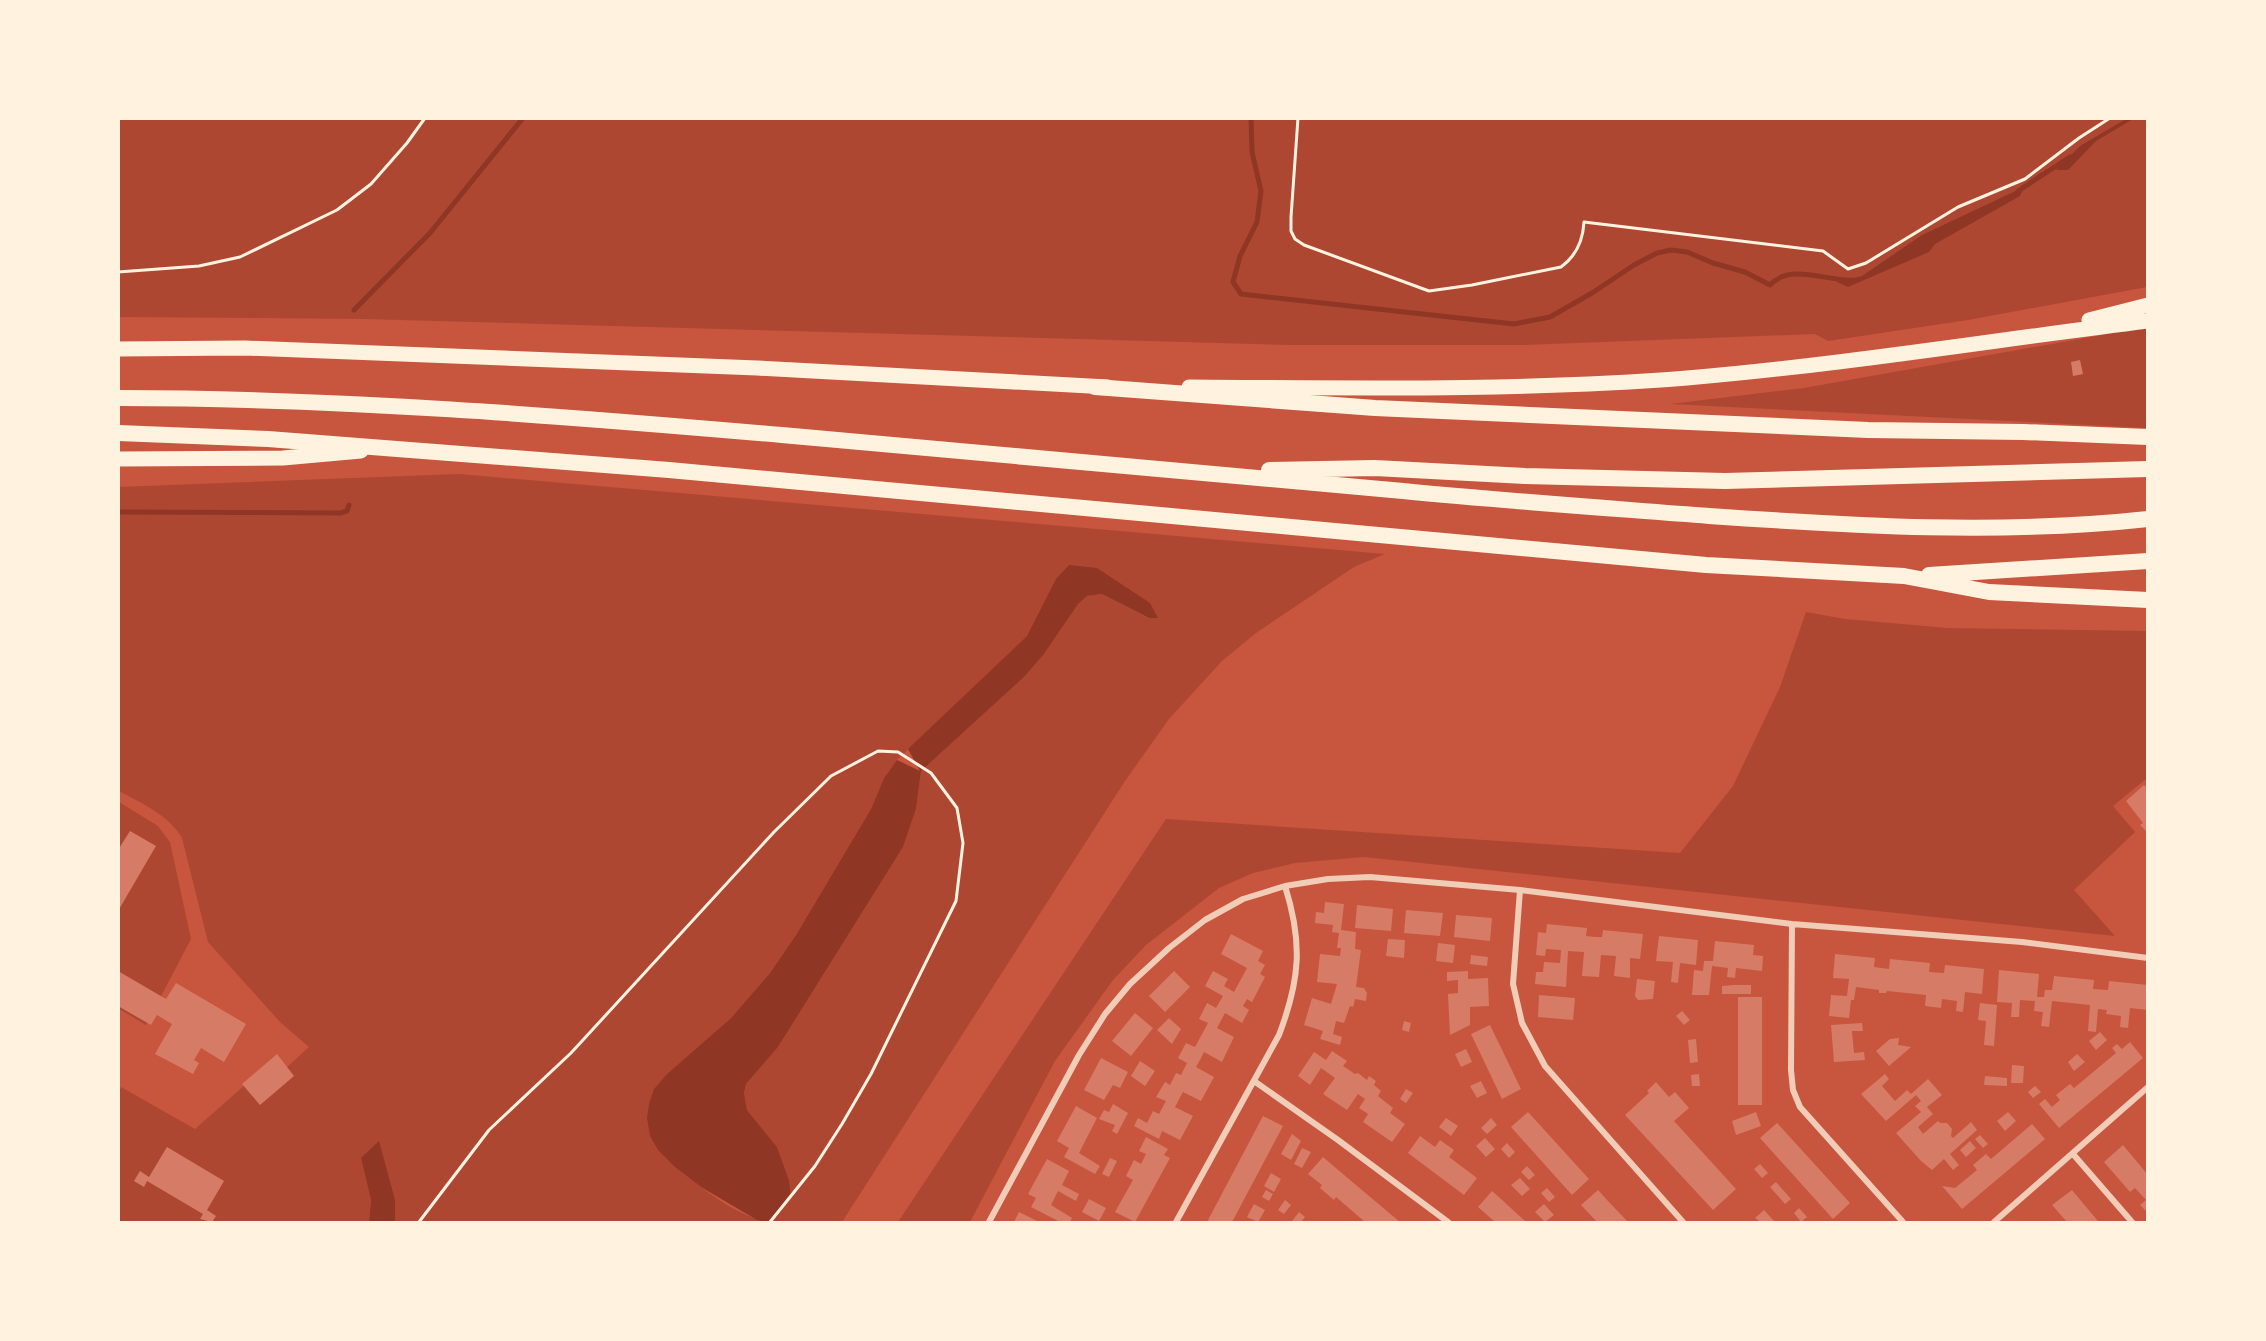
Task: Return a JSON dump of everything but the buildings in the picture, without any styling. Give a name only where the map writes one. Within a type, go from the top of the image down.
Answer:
[{"type":"highway","points":[[2022,336],[2148,305]]},
{"type":"highway","points":[[1095,387],[1428,388],[1686,378],[1894,356],[2022,336],[2148,321]]},
{"type":"highway","points":[[118,350],[245,348],[757,368],[1095,387],[1375,408],[1868,430],[2023,432],[2148,437]]},
{"type":"highway","points":[[118,398],[326,401],[439,407],[634,422],[1501,500],[1790,522],[1905,528],[1992,529],[2148,519]]},
{"type":"highway","points":[[118,433],[268,439],[669,470],[1706,565],[1904,576],[2148,561]]},
{"type":"highway","points":[[118,459],[283,458],[387,449]]},
{"type":"highway","points":[[1184,471],[1375,468],[1525,476],[1725,481],[2148,469]]},
{"type":"highway","points":[[1904,576],[1989,592],[2148,600]]},
{"type":"street","points":[[989,1222],[1079,1054],[1105,1014],[1130,984],[1169,948],[1205,920],[1243,899],[1285,886],[1328,879],[1370,877],[1520,890],[1792,924],[2022,942],[2148,958]]},
{"type":"street","points":[[1176,1222],[1279,1035],[1289,1009],[1298,950],[1294,916],[1285,886]]},
{"type":"street","points":[[1520,890],[1513,984],[1522,1023],[1545,1066],[1683,1222]]},
{"type":"street","points":[[1792,924],[1791,1070],[1796,1099],[1800,1107],[1903,1222]]},
{"type":"street","points":[[1254,1081],[1448,1222]]},
{"type":"street","points":[[1994,1222],[2148,1087]]},
{"type":"street","points":[[2073,1154],[2132,1222]]},
{"type":"path","points":[[118,272],[199,266],[240,257],[337,210],[371,184],[407,143],[425,118]]},
{"type":"path","points":[[1298,118],[1291,217],[1295,238],[1313,249],[1429,291],[1562,267],[1572,259],[1578,249],[1584,222],[1824,251],[1848,269],[1866,263],[1958,207],[2025,179],[2079,138],[2110,118]]},
{"type":"path","points":[[419,1222],[489,1130],[571,1053],[766,841],[831,776],[878,751],[898,752],[931,773],[957,808],[963,843],[956,901],[871,1074],[815,1166],[770,1222]]},
{"type":"shaded area","points":[[118,119],[2147,119],[2147,287],[1968,320],[1828,341],[1815,334],[1524,345],[1292,345],[364,319],[119,317]]},
{"type":"shaded area","points":[[2126,119],[2133,119],[2096,141],[2068,170],[2056,170],[2080,146]]},
{"type":"shaded area","points":[[2024,187],[2020,196],[1935,244],[1929,252],[1848,287],[1837,282],[1862,276],[1922,235]]},
{"type":"shaded area","points":[[2147,327],[2147,428],[1670,404],[1804,388]]},
{"type":"shaded area","points":[[459,474],[1385,554],[1354,567],[1256,633],[1222,661],[1169,719],[1125,781],[842,1222],[768,1222],[395,1222],[395,1200],[361,1158],[371,1200],[369,1222],[119,1222],[118,1094],[121,1087],[195,1129],[278,1056],[286,1068],[309,1047],[280,1022],[208,942],[182,838],[170,823],[154,810],[119,791],[118,487]],"holes":[[[1097,568],[1157,618],[1148,618],[1102,594],[1087,596],[1078,604],[1044,654],[1025,676],[921,771],[916,809],[903,847],[778,1047],[746,1084],[744,1093],[747,1110],[777,1147],[789,1180],[791,1196],[768,1222],[719,1200],[675,1167],[654,1089],[667,1074],[731,1018],[770,973],[796,935],[871,809],[884,778],[897,760],[1027,636],[1038,617]]]},
{"type":"shaded area","points":[[1069,565],[1097,568],[1150,603],[1158,618],[1149,618],[1102,594],[1087,596],[1078,604],[1044,654],[1025,676],[921,771],[916,809],[903,847],[778,1047],[746,1084],[744,1093],[747,1110],[777,1147],[789,1180],[791,1196],[768,1222],[757,1220],[701,1187],[658,1150],[650,1136],[647,1118],[654,1089],[667,1074],[731,1018],[770,973],[796,935],[871,809],[884,778],[897,760],[920,771],[908,749],[1027,636],[1056,579]]},
{"type":"shaded area","points":[[1806,612],[1845,619],[1947,628],[2147,631],[2147,778],[2113,806],[2135,832],[2074,890],[2115,936],[1364,857],[1295,863],[1253,873],[1219,888],[1146,945],[1113,980],[1055,1061],[970,1222],[898,1222],[1166,819],[1680,853],[1733,786],[1780,687]]},
{"type":"shaded area","points":[[119,802],[158,826],[170,842],[191,939],[146,1025],[119,1009]]},
{"type":"shaded area","points":[[379,1141],[395,1200],[395,1222],[369,1222],[371,1200],[361,1158]]},
{"type":"waterway","points":[[354,310],[430,233],[523,118]]},
{"type":"waterway","points":[[1251,118],[1252,152],[1261,191],[1257,222],[1240,256],[1233,282],[1241,294],[1514,324],[1550,317],[1634,265],[1657,253],[1671,250],[1687,252],[1713,263],[1745,272],[1770,285],[1788,275],[1798,274],[1851,280]]},
{"type":"waterway","points":[[2018,191],[2070,157]]},
{"type":"waterway","points":[[118,512],[340,513],[347,511],[349,505]]}]
